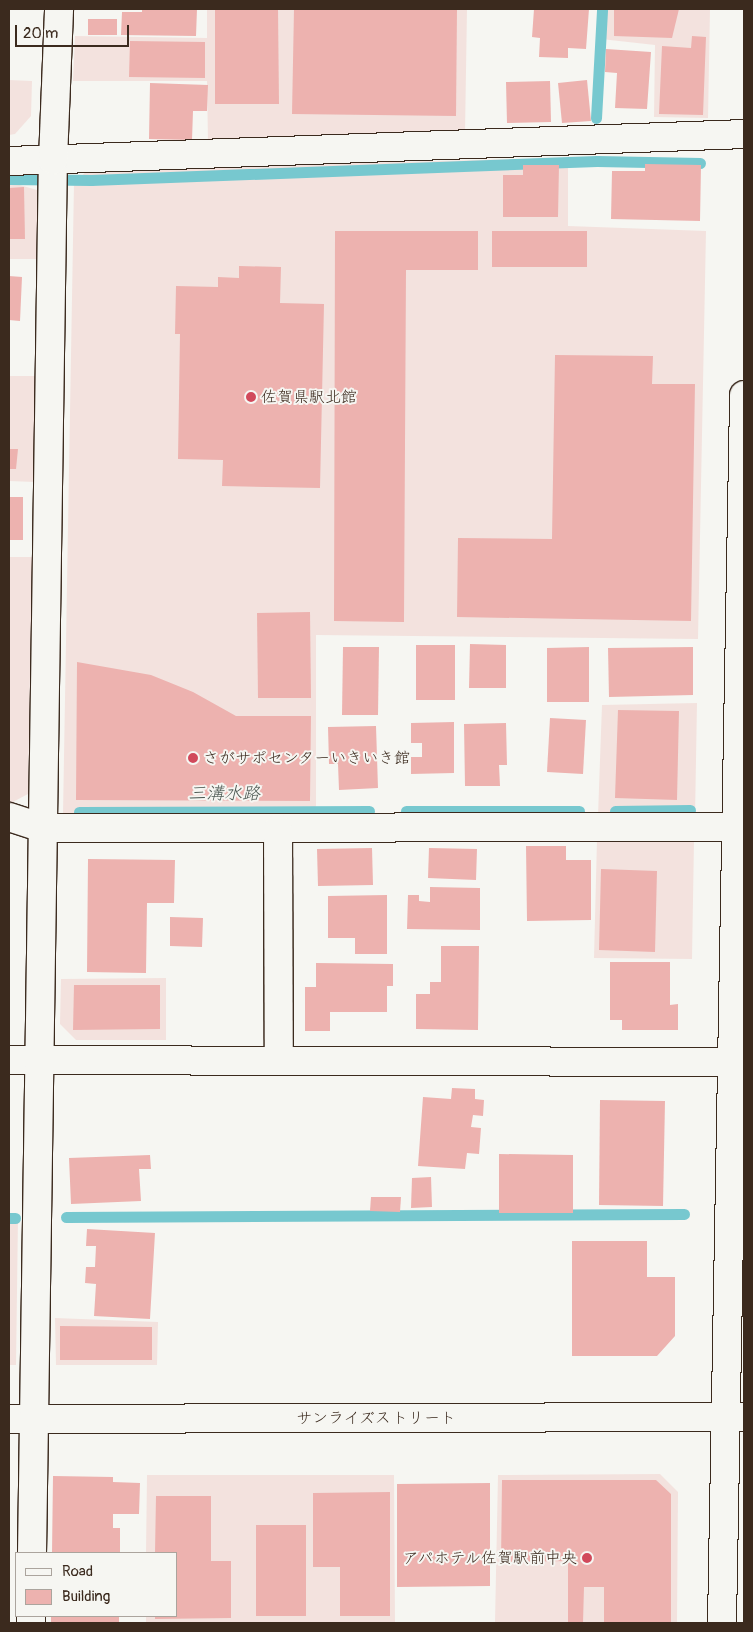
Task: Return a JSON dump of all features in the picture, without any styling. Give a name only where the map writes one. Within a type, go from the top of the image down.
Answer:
[{"type":"street","points":[[32,1552],[21,1419],[41,1060],[42,828],[52,160],[59,9]]},
{"type":"street","points":[[9,162],[744,134]]},
{"type":"street","points":[[722,1623],[734,1417],[738,1062],[735,827],[744,396]]},
{"type":"street","points":[[9,817],[42,828],[735,827]]},
{"type":"street","points":[[278,829],[280,1060]]},
{"type":"street","points":[[9,1060],[738,1062]]},
{"type":"street","name":"サンライズストリート","points":[[21,1419],[734,1417]]},
{"type":"shaded area","points":[[207,9],[467,9],[465,133],[208,143],[207,81],[73,81],[75,36],[207,38]]},
{"type":"shaded area","points":[[602,9],[710,9],[708,118],[654,117],[655,45],[601,39]]},
{"type":"shaded area","points":[[9,80],[32,81],[31,116],[15,134],[9,135]]},
{"type":"shaded area","points":[[568,158],[568,226],[706,231],[698,639],[316,635],[316,815],[63,814],[74,183],[89,169]]},
{"type":"shaded area","points":[[9,182],[37,190],[39,259],[9,259]]},
{"type":"shaded area","points":[[9,376],[37,376],[35,482],[9,481]]},
{"type":"shaded area","points":[[9,557],[32,557],[28,794],[9,804]]},
{"type":"shaded area","points":[[697,703],[695,817],[598,816],[602,705]]},
{"type":"shaded area","points":[[597,839],[694,840],[692,959],[594,958]]},
{"type":"shaded area","points":[[166,978],[166,1040],[76,1040],[60,1024],[61,979]]},
{"type":"shaded area","points":[[9,1218],[18,1218],[16,1365],[9,1365]]},
{"type":"shaded area","points":[[55,1318],[158,1322],[157,1365],[56,1365]]},
{"type":"shaded area","name":"アパホテル佐賀駅前中央","points":[[660,1474],[678,1492],[677,1623],[495,1623],[498,1475]]},
{"type":"shaded area","points":[[147,1475],[394,1475],[395,1623],[146,1623],[146,1617],[178,1617],[178,1552],[146,1552]]},
{"type":"building","points":[[142,9],[197,9],[196,36],[121,35],[122,12],[142,12]]},
{"type":"building","points":[[215,9],[278,9],[279,104],[215,104]]},
{"type":"building","points":[[294,9],[457,9],[456,116],[292,114]]},
{"type":"building","points":[[534,9],[589,9],[586,49],[568,48],[568,58],[539,57],[540,38],[532,37]]},
{"type":"building","points":[[614,9],[679,9],[672,38],[614,36]]},
{"type":"building","points":[[88,19],[117,19],[117,35],[88,35]]},
{"type":"building","points":[[692,36],[706,37],[703,115],[659,114],[662,46],[691,48]]},
{"type":"building","points":[[130,41],[205,42],[205,78],[129,77]]},
{"type":"building","points":[[606,49],[651,52],[647,109],[615,108],[617,73],[605,72]]},
{"type":"building","points":[[587,80],[591,121],[562,123],[558,83]]},
{"type":"building","points":[[550,81],[551,122],[507,123],[506,82]]},
{"type":"building","points":[[150,83],[208,85],[207,111],[193,111],[192,140],[149,139]]},
{"type":"building","points":[[645,164],[701,165],[700,221],[611,219],[612,171],[645,171]]},
{"type":"building","points":[[523,165],[559,165],[558,217],[503,217],[503,175],[523,175]]},
{"type":"building","points":[[24,187],[25,239],[9,239],[9,188]]},
{"type":"building","points":[[335,231],[478,231],[478,270],[406,270],[404,622],[334,621]]},
{"type":"building","points":[[492,231],[587,231],[587,267],[492,267]]},
{"type":"building","name":"佐賀県駅北館","points":[[239,266],[281,267],[280,303],[324,304],[320,488],[222,486],[223,460],[178,459],[180,334],[175,334],[176,286],[218,287],[218,277],[239,278]]},
{"type":"building","points":[[9,276],[22,277],[20,321],[9,320]]},
{"type":"building","points":[[555,355],[653,356],[652,384],[695,384],[691,621],[457,617],[458,538],[552,539]]},
{"type":"building","points":[[9,449],[18,449],[16,469],[9,469]]},
{"type":"building","points":[[9,497],[23,497],[23,540],[9,540]]},
{"type":"building","points":[[310,612],[311,698],[258,698],[257,613]]},
{"type":"building","points":[[470,644],[506,645],[506,688],[469,688]]},
{"type":"building","points":[[416,645],[455,645],[455,700],[416,700]]},
{"type":"building","points":[[343,647],[379,647],[378,715],[342,715]]},
{"type":"building","points":[[589,647],[589,702],[547,702],[547,648]]},
{"type":"building","points":[[693,647],[693,695],[609,697],[608,648]]},
{"type":"building","name":"さがサポセンターいきいき館","points":[[77,662],[151,675],[193,692],[236,716],[311,716],[310,801],[76,800]]},
{"type":"building","points":[[618,710],[679,711],[677,800],[615,798]]},
{"type":"building","points":[[550,718],[586,720],[583,774],[547,772]]},
{"type":"building","points":[[454,722],[454,773],[411,774],[411,757],[422,757],[422,743],[411,743],[411,723]]},
{"type":"building","points":[[506,723],[507,765],[499,765],[500,786],[465,786],[464,724]]},
{"type":"building","points":[[376,726],[378,788],[339,790],[338,764],[329,764],[328,727]]},
{"type":"building","points":[[526,846],[566,846],[566,860],[591,860],[591,920],[527,921]]},
{"type":"building","points":[[372,848],[373,885],[318,886],[317,849]]},
{"type":"building","points":[[429,848],[477,849],[476,880],[428,878]]},
{"type":"building","points":[[88,859],[175,860],[174,903],[147,903],[146,973],[87,972]]},
{"type":"building","points":[[601,869],[657,871],[655,952],[599,950]]},
{"type":"building","points":[[430,887],[480,888],[480,930],[407,929],[408,895],[419,895],[419,901],[430,902]]},
{"type":"building","points":[[387,895],[387,954],[355,954],[355,938],[328,938],[328,896]]},
{"type":"building","points":[[170,917],[203,918],[202,947],[170,946]]},
{"type":"building","points":[[441,946],[479,946],[478,1030],[416,1029],[416,994],[430,994],[430,982],[441,982]]},
{"type":"building","points":[[610,962],[670,962],[670,1005],[678,1004],[678,1030],[622,1030],[622,1020],[610,1020]]},
{"type":"building","points":[[316,963],[393,964],[393,986],[387,986],[387,1012],[330,1012],[330,1031],[305,1031],[305,987],[316,987]]},
{"type":"building","points":[[74,985],[160,985],[160,1029],[73,1030]]},
{"type":"building","points":[[452,1088],[475,1089],[475,1099],[484,1100],[483,1116],[473,1115],[471,1127],[481,1128],[479,1154],[467,1153],[465,1169],[418,1166],[423,1097],[451,1099]]},
{"type":"building","points":[[600,1100],[665,1101],[663,1206],[599,1205]]},
{"type":"building","points":[[499,1154],[573,1155],[573,1213],[499,1213]]},
{"type":"building","points":[[150,1155],[151,1169],[139,1169],[141,1201],[71,1204],[69,1158]]},
{"type":"building","points":[[431,1177],[432,1207],[411,1208],[412,1178]]},
{"type":"building","points":[[371,1197],[401,1197],[400,1212],[370,1211]]},
{"type":"building","points":[[87,1229],[155,1233],[150,1319],[94,1316],[96,1284],[85,1283],[86,1267],[95,1267],[96,1246],[86,1246]]},
{"type":"building","points":[[572,1241],[647,1241],[647,1277],[675,1277],[675,1336],[657,1356],[572,1356]]},
{"type":"building","points":[[60,1326],[152,1327],[152,1360],[60,1360]]},
{"type":"building","points":[[53,1476],[113,1477],[113,1482],[140,1483],[139,1514],[113,1514],[113,1528],[120,1528],[120,1552],[52,1552]]},
{"type":"building","name":"アパホテル佐賀駅前中央","points":[[502,1480],[656,1480],[671,1494],[671,1623],[604,1623],[604,1587],[584,1587],[583,1623],[568,1623],[568,1561],[501,1562]]},
{"type":"building","points":[[490,1483],[490,1586],[397,1587],[397,1484]]},
{"type":"building","points":[[390,1492],[390,1616],[340,1616],[340,1567],[313,1567],[313,1493]]},
{"type":"building","points":[[156,1496],[211,1496],[211,1561],[231,1561],[231,1618],[155,1619],[155,1617],[178,1617],[178,1552],[155,1552]]},
{"type":"building","points":[[256,1525],[306,1525],[306,1616],[256,1616]]},
{"type":"building","points":[[51,1617],[119,1617],[119,1623],[51,1623]]},
{"type":"waterway","points":[[596,118],[602,9]]},
{"type":"waterway","points":[[9,179],[91,180],[597,161],[700,163]]},
{"type":"waterway","name":"三溝水路","points":[[615,811],[690,810]]},
{"type":"waterway","name":"三溝水路","points":[[79,812],[369,811]]},
{"type":"waterway","name":"三溝水路","points":[[406,811],[579,811]]},
{"type":"waterway","points":[[66,1217],[684,1214]]},
{"type":"waterway","points":[[9,1218],[15,1218]]},
{"type":"place","name":"佐賀県駅北館","points":[[251,397]]},
{"type":"place","name":"さがサポセンターいきいき館","points":[[193,758]]},
{"type":"place","name":"アパホテル佐賀駅前中央","points":[[587,1558]]}]
